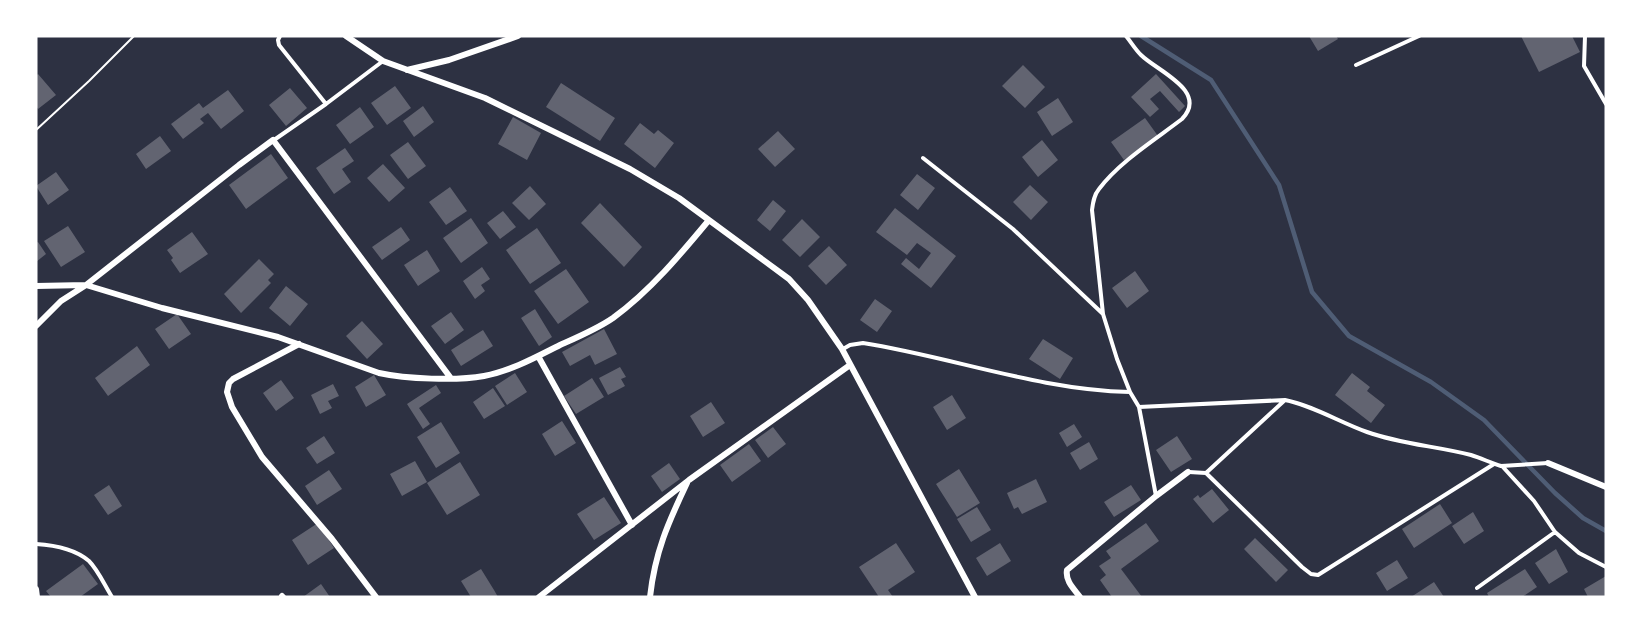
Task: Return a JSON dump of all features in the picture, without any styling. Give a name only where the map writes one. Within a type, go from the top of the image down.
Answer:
[{"type":"street","points":[[346,36],[383,61],[485,98],[630,169],[679,198],[789,279],[808,300],[842,349],[975,597]]},
{"type":"street","points":[[406,70],[449,60],[518,36]]},
{"type":"street","points":[[36,326],[61,301],[86,285],[273,141],[450,377]]},
{"type":"street","points":[[36,286],[86,285],[162,308],[278,337],[379,373],[403,376],[483,376],[538,356],[612,319],[675,261],[709,220]]},
{"type":"street","points":[[299,345],[233,379],[229,383],[227,392],[232,407],[262,457],[332,539],[376,597]]},
{"type":"street","points":[[538,356],[632,525]]},
{"type":"street","points":[[539,597],[689,480],[850,365]]},
{"type":"street","points":[[1548,463],[1606,487]]},
{"type":"street","points":[[1080,597],[1068,582],[1067,570],[1156,495],[1188,472]]},
{"type":"street","points":[[650,597],[653,572],[665,530],[689,480]]},
{"type":"street","points":[[36,589],[38,597]]},
{"type":"lane","points":[[280,36],[279,45],[326,104]]},
{"type":"lane","points":[[1126,36],[1141,55],[1179,84],[1190,99],[1191,105],[1190,111],[1182,119],[1109,178],[1098,190],[1094,199],[1091,221],[1103,314],[1117,359],[1130,392],[1139,407],[1156,495]]},
{"type":"lane","points":[[1356,65],[1419,36]]},
{"type":"lane","points":[[1585,36],[1584,66],[1606,104]]},
{"type":"lane","points":[[273,141],[383,61]]},
{"type":"lane","points":[[923,158],[1012,229],[1103,314]]},
{"type":"lane","points":[[842,349],[863,343],[1033,381],[1105,392],[1130,392]]},
{"type":"lane","points":[[1139,407],[1285,400],[1299,403],[1389,439],[1473,456],[1501,466],[1548,463]]},
{"type":"lane","points":[[1206,473],[1285,400]]},
{"type":"lane","points":[[1188,472],[1206,473],[1302,567],[1311,574],[1318,575],[1494,464]]},
{"type":"lane","points":[[1501,466],[1534,501],[1555,532],[1580,553],[1606,567]]},
{"type":"lane","points":[[1477,588],[1555,532]]},
{"type":"lane","points":[[36,544],[52,545],[90,562],[112,597]]},
{"type":"path","points":[[36,130],[134,36]]},
{"type":"building","points":[[1309,36],[1336,36],[1338,39],[1318,51]]},
{"type":"building","points":[[1521,36],[1572,36],[1580,52],[1539,72]]},
{"type":"building","points":[[1023,65],[1045,87],[1025,108],[1002,86]]},
{"type":"building","points":[[38,74],[56,95],[38,109],[36,106],[36,76]]},
{"type":"building","points":[[1156,74],[1185,106],[1179,112],[1160,91],[1150,99],[1159,109],[1150,117],[1131,97]]},
{"type":"building","points":[[561,83],[615,118],[600,141],[546,107]]},
{"type":"building","points":[[395,86],[411,108],[387,125],[371,103]]},
{"type":"building","points":[[290,88],[307,108],[286,126],[269,105]]},
{"type":"building","points":[[228,90],[244,111],[221,129],[208,113],[200,119],[204,123],[183,139],[171,124],[199,103],[203,108]]},
{"type":"building","points":[[1058,98],[1073,122],[1052,136],[1037,112]]},
{"type":"building","points":[[423,106],[434,122],[414,137],[403,121]]},
{"type":"building","points":[[360,107],[374,127],[350,144],[336,125]]},
{"type":"building","points":[[513,117],[541,133],[527,160],[498,144]]},
{"type":"building","points":[[1145,118],[1158,136],[1124,160],[1111,142]]},
{"type":"building","points":[[640,123],[654,134],[658,130],[674,143],[655,168],[624,144]]},
{"type":"building","points":[[778,131],[795,149],[775,167],[758,149]]},
{"type":"building","points":[[160,136],[171,151],[146,169],[136,154]]},
{"type":"building","points":[[1042,140],[1058,160],[1038,177],[1022,157]]},
{"type":"building","points":[[408,142],[426,166],[408,179],[390,155]]},
{"type":"building","points":[[345,148],[354,161],[342,169],[351,182],[334,194],[316,168]]},
{"type":"building","points":[[271,154],[288,178],[246,209],[229,185]]},
{"type":"building","points":[[383,164],[405,188],[389,202],[367,178]]},
{"type":"building","points":[[56,172],[69,190],[48,205],[36,186]]},
{"type":"building","points":[[917,174],[935,188],[918,210],[900,195]]},
{"type":"building","points":[[1030,185],[1048,202],[1031,220],[1013,202]]},
{"type":"building","points":[[530,186],[546,204],[529,220],[512,203]]},
{"type":"building","points":[[450,187],[467,211],[446,225],[429,202]]},
{"type":"building","points":[[773,200],[786,211],[770,231],[757,220]]},
{"type":"building","points":[[600,203],[642,247],[624,267],[581,223]]},
{"type":"building","points":[[895,208],[956,256],[931,288],[901,264],[906,258],[919,269],[931,253],[917,243],[907,255],[876,232]]},
{"type":"building","points":[[503,211],[516,227],[500,239],[487,223]]},
{"type":"building","points":[[471,218],[488,243],[461,263],[443,238]]},
{"type":"building","points":[[802,219],[820,237],[800,257],[782,240]]},
{"type":"building","points":[[68,226],[85,252],[61,267],[44,241]]},
{"type":"building","points":[[401,227],[410,240],[382,260],[372,247]]},
{"type":"building","points":[[537,228],[561,263],[530,284],[506,250]]},
{"type":"building","points":[[192,232],[208,254],[180,273],[167,250]]},
{"type":"building","points":[[38,242],[46,254],[36,262],[36,243]]},
{"type":"building","points":[[829,246],[847,265],[826,285],[808,266]]},
{"type":"building","points":[[427,250],[440,271],[418,286],[404,265]]},
{"type":"building","points":[[259,259],[274,274],[268,280],[271,283],[241,313],[224,294]]},
{"type":"building","points":[[482,267],[490,279],[481,285],[485,291],[475,299],[463,281]]},
{"type":"building","points":[[566,269],[589,302],[558,324],[534,291]]},
{"type":"building","points":[[1135,271],[1149,291],[1127,308],[1112,288]]},
{"type":"building","points":[[286,286],[308,304],[290,326],[269,308]]},
{"type":"building","points":[[875,299],[892,311],[877,332],[860,320]]},
{"type":"building","points":[[535,309],[552,337],[539,346],[521,318]]},
{"type":"building","points":[[451,312],[464,330],[445,344],[431,326]]},
{"type":"building","points":[[177,314],[191,334],[169,349],[155,329]]},
{"type":"building","points":[[362,321],[383,344],[367,359],[346,336]]},
{"type":"building","points":[[604,329],[617,354],[595,365],[590,355],[570,366],[562,352]]},
{"type":"building","points":[[483,330],[493,346],[461,366],[451,350]]},
{"type":"building","points":[[1043,339],[1073,358],[1060,379],[1029,359]]},
{"type":"building","points":[[137,346],[150,365],[108,396],[95,378]]},
{"type":"building","points":[[620,367],[626,377],[621,379],[625,386],[608,395],[599,378]]},
{"type":"building","points":[[515,373],[527,392],[507,405],[495,386]]},
{"type":"building","points":[[1352,373],[1370,387],[1367,391],[1385,405],[1371,423],[1335,395]]},
{"type":"building","points":[[374,375],[386,395],[366,407],[355,387]]},
{"type":"building","points":[[592,378],[604,397],[576,414],[564,396]]},
{"type":"building","points":[[281,380],[294,398],[276,411],[263,393]]},
{"type":"building","points":[[333,384],[339,396],[328,401],[332,408],[320,414],[311,395]]},
{"type":"building","points":[[436,385],[441,393],[419,408],[430,424],[423,429],[407,404]]},
{"type":"building","points":[[493,388],[505,406],[484,419],[473,402]]},
{"type":"building","points":[[952,395],[966,418],[947,430],[933,407]]},
{"type":"building","points":[[711,402],[725,423],[703,437],[690,416]]},
{"type":"building","points":[[562,421],[576,443],[555,456],[542,434]]},
{"type":"building","points":[[441,422],[460,453],[436,468],[417,437]]},
{"type":"building","points":[[1074,424],[1082,437],[1067,447],[1059,433]]},
{"type":"building","points":[[773,427],[786,444],[768,458],[755,440]]},
{"type":"building","points":[[324,436],[335,453],[317,464],[306,448]]},
{"type":"building","points":[[1177,436],[1192,459],[1171,472],[1156,450]]},
{"type":"building","points":[[1089,442],[1098,459],[1080,470],[1070,453]]},
{"type":"building","points":[[749,444],[761,461],[732,482],[720,465]]},
{"type":"building","points":[[415,461],[427,482],[402,496],[390,474]]},
{"type":"building","points":[[460,462],[480,495],[447,515],[427,483]]},
{"type":"building","points":[[669,463],[680,479],[662,492],[651,476]]},
{"type":"building","points":[[959,469],[980,503],[957,517],[936,484]]},
{"type":"building","points":[[329,470],[342,489],[317,505],[305,486]]},
{"type":"building","points":[[1036,479],[1047,502],[1022,514],[1018,507],[1014,509],[1007,493]]},
{"type":"building","points":[[109,485],[122,506],[108,515],[94,495]]},
{"type":"building","points":[[1131,485],[1141,500],[1114,517],[1104,502]]},
{"type":"building","points":[[1212,489],[1229,510],[1213,523],[1193,499],[1198,495],[1200,498]]},
{"type":"building","points":[[604,497],[621,523],[594,540],[577,514]]},
{"type":"building","points":[[1440,504],[1452,523],[1414,548],[1402,529]]},
{"type":"building","points":[[977,507],[991,530],[971,542],[957,519]]},
{"type":"building","points":[[1473,512],[1484,531],[1464,544],[1452,526]]},
{"type":"building","points":[[318,523],[334,548],[308,565],[292,540]]},
{"type":"building","points":[[1146,523],[1159,541],[1121,569],[1142,597],[1112,597],[1100,580],[1106,575],[1099,566],[1111,558],[1106,551]]},
{"type":"building","points":[[1255,538],[1288,570],[1276,582],[1244,549]]},
{"type":"building","points":[[896,543],[915,572],[888,590],[893,597],[879,597],[859,567]]},
{"type":"building","points":[[1000,543],[1011,561],[987,576],[976,558]]},
{"type":"building","points":[[1556,549],[1568,572],[1549,584],[1535,563]]},
{"type":"building","points":[[1397,560],[1408,578],[1387,591],[1376,573]]},
{"type":"building","points":[[83,564],[98,584],[80,597],[51,597],[46,591]]},
{"type":"building","points":[[481,569],[498,597],[471,597],[461,581]]},
{"type":"building","points":[[1525,569],[1537,587],[1522,597],[1489,597],[1487,593]]},
{"type":"building","points":[[1606,576],[1606,597],[1588,597],[1584,589]]},
{"type":"building","points":[[1434,582],[1444,597],[1411,597]]},
{"type":"building","points":[[321,584],[330,597],[303,597]]},
{"type":"waterway","points":[[1141,36],[1211,80],[1279,185],[1312,292],[1349,336],[1431,382],[1484,420],[1555,493],[1583,518],[1606,531]]}]
